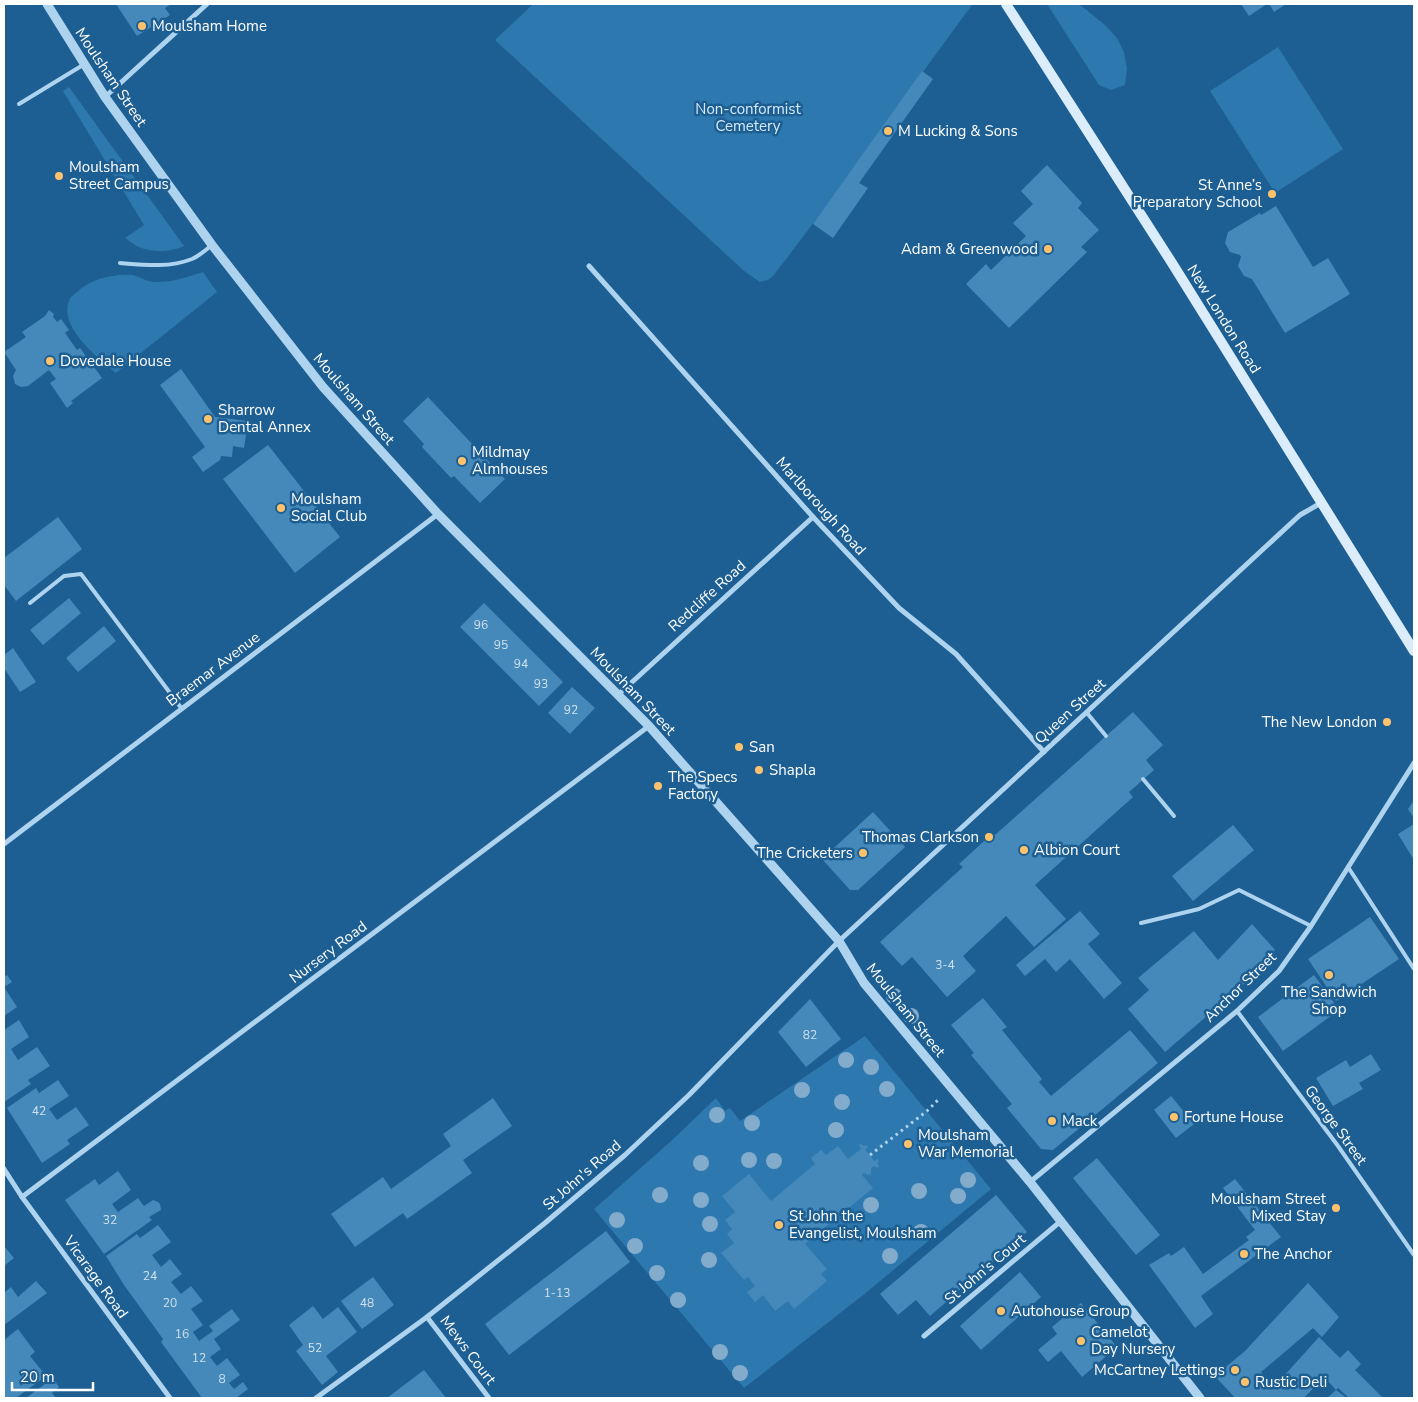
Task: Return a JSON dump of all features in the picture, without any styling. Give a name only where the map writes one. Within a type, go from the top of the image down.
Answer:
[{"type":"main road","name":"New London Road","points":[[1006,4],[1172,263],[1414,651]]},
{"type":"street","name":"Moulsham Street","points":[[47,4],[105,97],[212,246],[323,387],[438,514],[649,726],[839,941],[864,983],[1062,1221],[1200,1398]]},
{"type":"street","points":[[105,97],[207,4]]},
{"type":"street","name":"Marlborough Road","points":[[589,266],[813,517],[899,608],[956,654],[1044,752]]},
{"type":"street","name":"Queen Street","points":[[839,941],[1300,515],[1321,503]]},
{"type":"street","name":"Braemar Avenue","points":[[4,844],[438,514]]},
{"type":"street","name":"Redcliffe Road","points":[[619,694],[813,517]]},
{"type":"street","name":"Nursery Road","points":[[22,1197],[649,726]]},
{"type":"street","name":"Anchor Street","points":[[1030,1182],[1237,1011],[1279,971],[1311,926],[1414,763]]},
{"type":"street","name":"St John's Road","points":[[316,1398],[427,1317],[546,1223],[624,1155],[689,1095],[839,941]]},
{"type":"street","name":"Vicarage Road","points":[[4,1169],[22,1197],[170,1398]]},
{"type":"street","name":"St John's Court","points":[[924,1336],[1062,1221]]},
{"type":"street","name":"Mews Court","points":[[427,1317],[488,1398]]},
{"type":"lane","points":[[19,104],[84,64]]},
{"type":"lane","points":[[120,263],[146,266],[172,264],[193,258],[212,246]]},
{"type":"lane","points":[[30,603],[64,576],[81,574],[182,709]]},
{"type":"lane","points":[[1087,713],[1106,736]]},
{"type":"lane","points":[[1143,780],[1174,816]]},
{"type":"lane","points":[[1348,867],[1414,969]]},
{"type":"lane","points":[[1141,923],[1199,909],[1239,890],[1311,926]]},
{"type":"lane","name":"George Street","points":[[1237,1011],[1338,1146],[1414,1254]]},
{"type":"path","points":[[870,1155],[926,1111],[951,1087]]},
{"type":"green space","name":"Non-conformist Cemetery","points":[[533,4],[972,5],[799,243],[773,276],[768,280],[760,282],[744,271],[495,40]]},
{"type":"green space","points":[[1047,4],[1079,4],[1105,25],[1117,38],[1124,52],[1127,69],[1125,85],[1111,90],[1099,85]]},
{"type":"green space","points":[[1278,47],[1343,149],[1275,193],[1210,91]]},
{"type":"green space","points":[[69,87],[184,246],[168,251],[156,251],[144,249],[125,238],[144,225],[63,91]]},
{"type":"green space","points":[[203,272],[217,292],[116,373],[81,340],[69,320],[67,309],[71,298],[86,285],[99,279],[128,275],[150,281],[166,282]]},
{"type":"green space","points":[[865,1036],[991,1189],[862,1296],[744,1388],[594,1209],[669,1143],[716,1098],[725,1111],[730,1108],[740,1121]]},
{"type":"building","name":"Moulsham Home","points":[[116,4],[171,4],[165,8],[170,15],[137,36]]},
{"type":"building","points":[[1241,4],[1267,4],[1249,16]]},
{"type":"building","points":[[1269,4],[1286,4],[1274,12]]},
{"type":"building","name":"M Lucking & Sons","points":[[922,71],[933,79],[859,183],[868,188],[833,238],[813,224]]},
{"type":"building","name":"Adam & Greenwood","points":[[1047,165],[1082,203],[1078,208],[1099,230],[1081,247],[1087,252],[1009,328],[966,284],[986,264],[991,270],[1026,236],[1013,223],[1033,204],[1021,191]]},
{"type":"building","points":[[1276,206],[1313,267],[1328,258],[1350,294],[1285,333],[1252,279],[1244,276],[1238,266],[1240,255],[1230,252],[1225,243],[1228,232]]},
{"type":"building","name":"Dovedale House","points":[[49,310],[54,314],[53,317],[57,322],[61,319],[69,330],[65,333],[77,350],[80,348],[102,378],[71,401],[73,403],[67,408],[50,383],[56,379],[49,370],[28,386],[21,387],[15,384],[13,376],[16,370],[4,352],[26,337],[22,332],[45,316]]},
{"type":"building","name":"Sharrow Dental Annex","points":[[181,369],[215,417],[248,421],[244,448],[233,446],[232,457],[221,456],[220,460],[203,472],[192,457],[205,447],[160,385]]},
{"type":"building","name":"Mildmay Almhouses","points":[[428,397],[505,479],[480,503],[454,476],[451,478],[422,447],[424,444],[403,421]]},
{"type":"building","name":"Moulsham Social Club","points":[[268,445],[340,537],[295,573],[223,479]]},
{"type":"building","points":[[58,517],[82,549],[16,601],[4,585],[4,558]]},
{"type":"building","points":[[69,598],[81,613],[43,645],[30,630]]},
{"type":"building","points":[[484,603],[563,682],[539,706],[460,627]]},
{"type":"building","points":[[104,626],[116,641],[78,672],[66,658]]},
{"type":"building","points":[[13,648],[36,682],[20,692],[4,668],[4,655]]},
{"type":"building","points":[[572,687],[595,708],[570,734],[548,713]]},
{"type":"building","name":"Albion Court","points":[[1133,712],[1163,745],[1146,760],[1154,770],[1129,792],[1133,797],[1035,885],[1066,919],[1034,947],[1006,916],[963,956],[976,971],[947,997],[912,957],[902,966],[880,942],[963,867],[959,864],[993,833],[995,835]]},
{"type":"building","points":[[1414,800],[1414,818],[1408,809]]},
{"type":"building","name":"The Cricketers","points":[[873,812],[905,847],[858,890],[850,890],[822,859]]},
{"type":"building","points":[[1414,824],[1414,860],[1398,834]]},
{"type":"building","points":[[1233,825],[1254,850],[1193,901],[1172,876]]},
{"type":"building","points":[[1080,911],[1100,934],[1088,944],[1122,983],[1104,999],[1070,959],[1056,972],[1045,959],[1025,976],[1016,965]]},
{"type":"building","points":[[1370,917],[1399,959],[1336,1001],[1308,959]]},
{"type":"building","points":[[1252,924],[1275,950],[1242,986],[1165,1052],[1128,1009],[1149,990],[1138,978],[1194,931],[1218,960]]},
{"type":"building","points":[[7,975],[12,982],[4,987],[4,977]]},
{"type":"building","points":[[1314,975],[1339,1010],[1283,1051],[1258,1017]]},
{"type":"building","points":[[4,987],[17,1007],[4,1016]]},
{"type":"building","points":[[983,998],[1007,1027],[1002,1030],[1042,1079],[1039,1082],[1051,1096],[1130,1030],[1158,1063],[1053,1150],[1041,1149],[1007,1108],[1012,1104],[971,1055],[974,1053],[951,1025]]},
{"type":"building","points":[[810,999],[841,1039],[806,1067],[778,1032]]},
{"type":"building","points":[[19,1020],[29,1037],[11,1049],[18,1060],[37,1047],[50,1066],[28,1080],[31,1084],[4,1102],[4,1030]]},
{"type":"building","points":[[1371,1054],[1381,1070],[1359,1083],[1363,1089],[1333,1106],[1316,1078],[1346,1060],[1350,1067]]},
{"type":"building","points":[[58,1080],[69,1096],[49,1109],[57,1120],[76,1107],[89,1125],[67,1140],[70,1144],[42,1163],[7,1108],[36,1088],[39,1093]]},
{"type":"building","name":"Fortune House","points":[[1171,1096],[1194,1124],[1176,1138],[1154,1110]]},
{"type":"building","points":[[493,1098],[512,1126],[463,1160],[472,1173],[407,1219],[403,1213],[355,1247],[331,1214],[383,1177],[391,1189],[451,1146],[443,1134]]},
{"type":"building","name":"St John the Evangelist, Moulsham","points":[[859,1145],[868,1147],[865,1150],[874,1161],[878,1159],[879,1161],[877,1168],[874,1166],[871,1168],[871,1174],[867,1175],[864,1173],[862,1175],[873,1188],[805,1244],[827,1269],[821,1274],[827,1281],[794,1309],[788,1301],[775,1311],[763,1295],[755,1302],[747,1292],[755,1286],[748,1277],[744,1280],[721,1253],[734,1243],[727,1234],[732,1229],[725,1220],[735,1212],[722,1196],[749,1174],[771,1201],[815,1164],[811,1158],[821,1150],[826,1155],[838,1146],[848,1159],[861,1149]]},
{"type":"building","points":[[1097,1158],[1160,1235],[1136,1255],[1073,1178]]},
{"type":"building","points":[[118,1171],[131,1190],[112,1204],[118,1212],[138,1198],[144,1206],[153,1200],[158,1202],[161,1210],[149,1217],[152,1220],[104,1254],[65,1200],[95,1179],[99,1185]]},
{"type":"building","name":"The Anchor","points":[[1235,1179],[1281,1237],[1201,1296],[1213,1314],[1195,1328],[1149,1265],[1169,1253],[1171,1256],[1184,1247],[1203,1274],[1249,1240],[1246,1237],[1255,1230],[1223,1188]]},
{"type":"building","points":[[996,1195],[1027,1232],[930,1316],[916,1300],[898,1315],[880,1294]]},
{"type":"building","points":[[158,1225],[171,1242],[152,1255],[161,1267],[170,1259],[182,1274],[171,1282],[181,1294],[191,1286],[203,1301],[191,1309],[203,1325],[193,1332],[199,1341],[213,1331],[209,1326],[232,1309],[240,1320],[214,1339],[221,1349],[210,1357],[217,1366],[227,1358],[240,1375],[229,1383],[234,1389],[243,1382],[248,1389],[236,1398],[202,1398],[161,1342],[163,1339],[124,1285],[106,1256],[137,1234],[140,1238]]},
{"type":"building","points":[[606,1231],[630,1262],[509,1355],[485,1324]]},
{"type":"building","points":[[4,1246],[14,1258],[4,1266]]},
{"type":"building","name":"Autohouse Group","points":[[1020,1272],[1041,1297],[981,1350],[960,1326]]},
{"type":"building","points":[[373,1277],[394,1305],[362,1329],[341,1301]]},
{"type":"building","points":[[36,1281],[47,1293],[4,1325],[4,1293],[11,1287],[18,1297]]},
{"type":"building","points":[[1308,1283],[1339,1317],[1322,1337],[1313,1328],[1261,1372],[1274,1387],[1319,1337],[1340,1358],[1348,1350],[1361,1364],[1355,1370],[1383,1398],[1349,1398],[1338,1388],[1336,1390],[1324,1377],[1304,1398],[1235,1398],[1215,1376],[1245,1351]]},
{"type":"building","name":"Camelot Day Nursery","points":[[1081,1303],[1117,1347],[1082,1377],[1061,1351],[1048,1362],[1038,1350],[1057,1334],[1052,1327]]},
{"type":"building","points":[[313,1306],[323,1319],[338,1307],[357,1332],[326,1356],[338,1372],[322,1385],[296,1351],[303,1345],[289,1325]]},
{"type":"building","points":[[18,1329],[35,1352],[30,1356],[46,1376],[16,1398],[4,1398],[4,1340]]},
{"type":"building","points":[[424,1370],[446,1398],[387,1398]]},
{"type":"building","points":[[53,1378],[59,1387],[52,1393],[56,1398],[26,1398]]},
{"type":"building","points":[[1336,1390],[1347,1398],[1327,1398]]},
{"type":"place","name":"Moulsham Home","points":[[142,26]]},
{"type":"place","name":"M Lucking & Sons","points":[[888,131]]},
{"type":"place","name":"Moulsham Street Campus","points":[[59,176]]},
{"type":"place","name":"St Anne’s Preparatory School","points":[[1272,194]]},
{"type":"place","name":"Adam & Greenwood","points":[[1048,249]]},
{"type":"place","name":"Dovedale House","points":[[50,361]]},
{"type":"place","name":"Sharrow Dental Annex","points":[[208,419]]},
{"type":"place","name":"Mildmay Almhouses","points":[[462,461]]},
{"type":"place","name":"Moulsham Social Club","points":[[281,508]]},
{"type":"place","name":"The New London","points":[[1387,722]]},
{"type":"place","name":"San","points":[[739,747]]},
{"type":"place","name":"Shapla","points":[[759,770]]},
{"type":"place","name":"The Specs Factory","points":[[658,786]]},
{"type":"place","name":"Thomas Clarkson","points":[[989,837]]},
{"type":"place","name":"Albion Court","points":[[1024,850]]},
{"type":"place","name":"The Cricketers","points":[[863,853]]},
{"type":"place","name":"The Sandwich Shop","points":[[1329,975]]},
{"type":"place","name":"Fortune House","points":[[1174,1117]]},
{"type":"place","name":"Mack","points":[[1052,1121]]},
{"type":"place","name":"Moulsham War Memorial","points":[[908,1144]]},
{"type":"place","name":"Moulsham Street Mixed Stay","points":[[1336,1208]]},
{"type":"place","name":"St John the Evangelist, Moulsham","points":[[779,1225]]},
{"type":"place","name":"The Anchor","points":[[1244,1254]]},
{"type":"place","name":"Autohouse Group","points":[[1001,1311]]},
{"type":"place","name":"Camelot Day Nursery","points":[[1081,1341]]},
{"type":"place","name":"McCartney Lettings","points":[[1235,1370]]},
{"type":"place","name":"Rustic Deli","points":[[1245,1382]]}]
